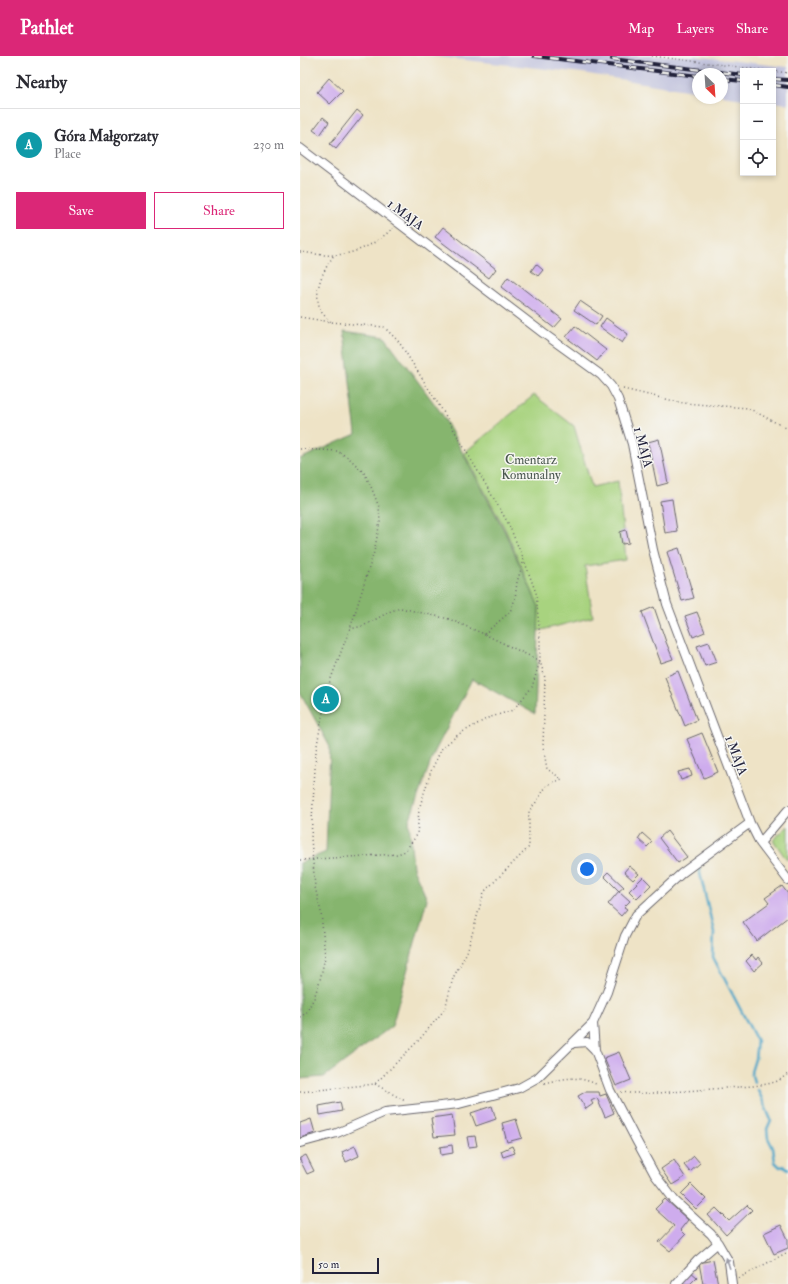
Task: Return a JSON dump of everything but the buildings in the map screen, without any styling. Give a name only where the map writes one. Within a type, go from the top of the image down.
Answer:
[{"type":"street","name":"1 MAJA","points":[[300,148],[543,333],[601,375],[611,386],[618,399],[632,444],[653,550],[667,604],[750,823],[760,843],[788,880]]},
{"type":"street","points":[[760,843],[788,810]]},
{"type":"street","points":[[300,1143],[337,1133],[385,1112],[459,1104],[519,1088],[537,1078],[593,1023],[607,992],[625,936],[636,915],[682,873],[750,823]]},
{"type":"street","points":[[593,1023],[595,1050],[610,1090],[655,1175],[675,1201],[711,1234],[718,1243],[729,1262],[732,1283]]},
{"type":"street","points":[[574,1042],[586,1042],[595,1050]]},
{"type":"street","points":[[676,1284],[698,1260],[718,1243]]},
{"type":"path","points":[[652,56],[748,68]]},
{"type":"path","points":[[776,72],[788,73]]},
{"type":"path","points":[[300,252],[334,255],[357,250],[372,244],[398,223]]},
{"type":"path","points":[[331,322],[321,311],[318,298],[319,283],[324,270],[334,255]]},
{"type":"path","points":[[300,316],[331,322],[384,327],[398,342],[444,413],[508,523],[536,593],[540,640],[540,661],[545,678],[543,746],[547,768],[562,780],[547,785],[529,811],[529,848],[484,892],[466,952],[453,978],[445,1010],[420,1040],[375,1084]]},
{"type":"path","points":[[611,386],[683,403],[748,408],[788,429]]},
{"type":"path","points":[[300,448],[337,451],[349,458],[365,474],[379,506],[380,522],[374,552],[350,629],[327,689],[316,751],[311,838],[315,887],[321,912],[324,937],[324,957],[320,980],[314,998],[306,1013],[300,1016]]},
{"type":"path","points":[[484,634],[510,612],[515,599],[517,582],[524,560]]},
{"type":"path","points":[[350,629],[363,626],[391,611],[401,608],[449,619],[540,661]]},
{"type":"path","points":[[300,860],[398,854],[405,851],[417,835],[419,809],[431,771],[442,748],[459,734],[488,718],[513,710],[532,687],[540,661]]},
{"type":"path","points":[[541,1084],[570,1078],[590,1081],[610,1090],[629,1093],[657,1093],[768,1084],[778,1081],[788,1074]]},
{"type":"path","points":[[300,1092],[375,1084],[406,1102]]},
{"type":"path","points":[[732,1283],[788,1252]]},
{"type":"shaded area","points":[[429,56],[693,56],[788,67],[788,104],[776,102],[776,68],[740,68],[740,99],[728,97],[728,68],[692,68],[692,91],[582,73]]},
{"type":"green space","points":[[344,331],[385,337],[442,414],[504,530],[539,607],[535,714],[472,679],[434,753],[409,821],[413,868],[427,899],[392,1026],[324,1077],[300,1079],[300,863],[326,852],[330,747],[300,692],[300,459],[356,434]]},
{"type":"green space","name":"Cmentarz Komunalny","points":[[534,395],[574,426],[592,487],[618,481],[626,560],[585,566],[593,617],[538,631],[539,607],[505,529],[464,453]]},
{"type":"green space","points":[[788,826],[788,859],[787,860],[773,840]]},
{"type":"waterway","points":[[699,869],[714,932],[713,957],[757,1041],[755,1059],[751,1072],[754,1082]]},
{"type":"waterway","points":[[758,1090],[771,1120],[767,1129],[768,1138],[773,1148],[775,1162],[780,1167],[785,1166],[788,1169]]},
{"type":"railway","points":[[534,56],[692,75]]},
{"type":"railway","points":[[612,59],[740,75]]},
{"type":"railway","points":[[776,79],[788,80]]},
{"type":"railway","points":[[728,80],[740,81]]},
{"type":"railway","points":[[776,85],[788,87]]},
{"type":"place","name":"Góra Małgorzaty","points":[[326,699]]}]
